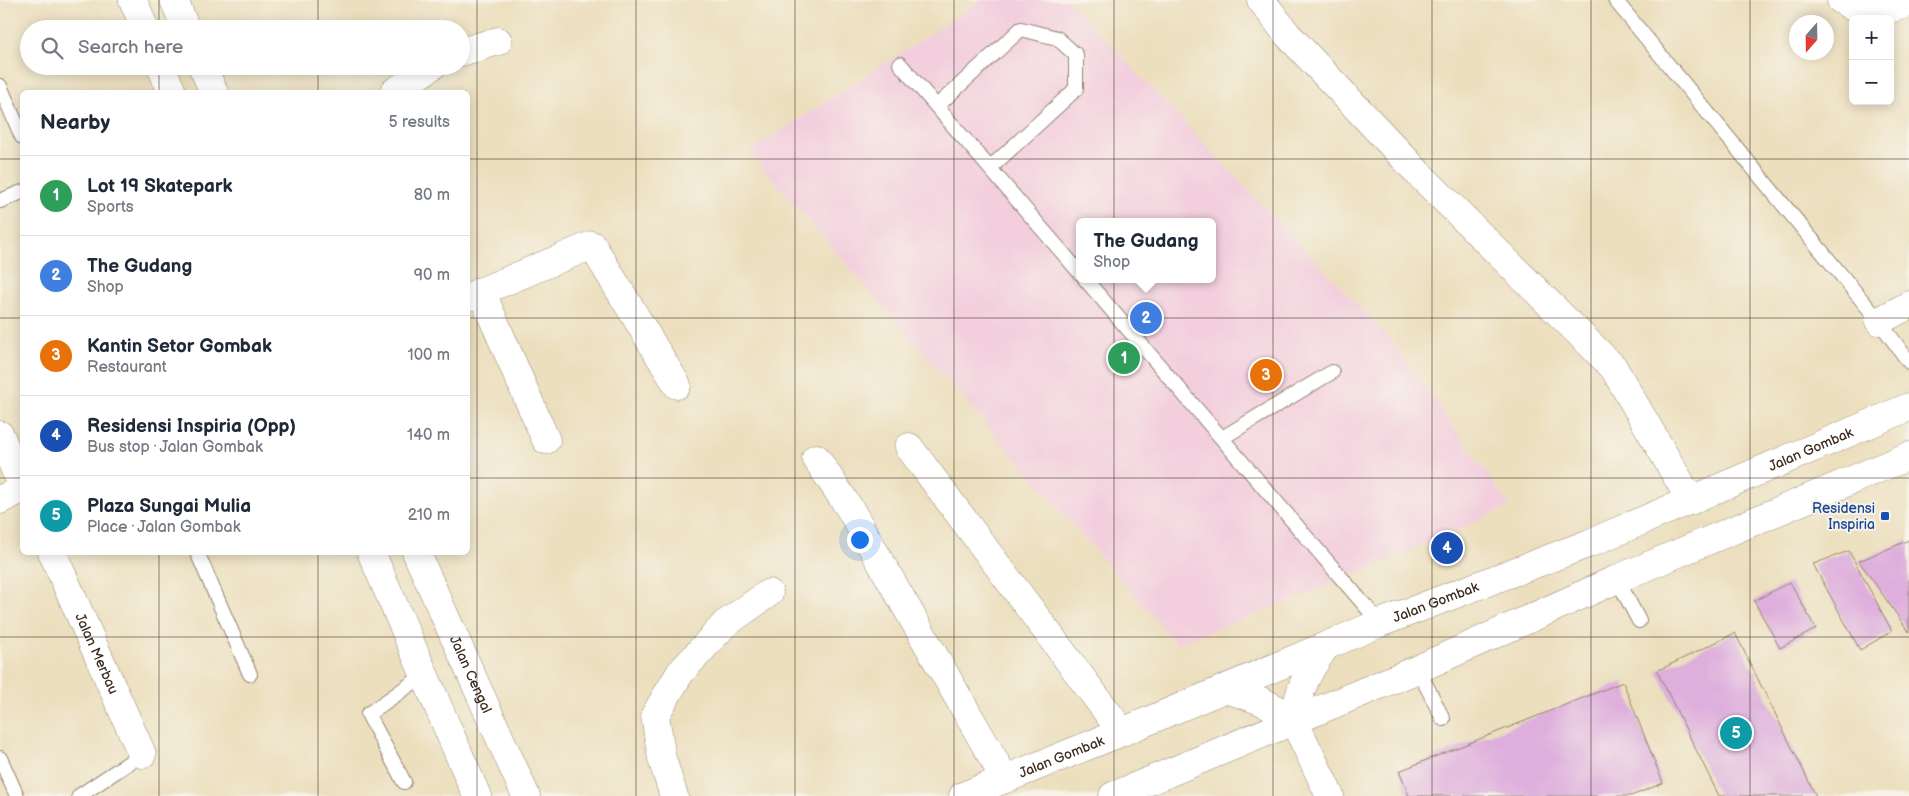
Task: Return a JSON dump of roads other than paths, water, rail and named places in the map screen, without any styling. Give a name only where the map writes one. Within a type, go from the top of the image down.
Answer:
[{"type":"street","points":[[133,0],[141,20]]},
{"type":"street","points":[[174,0],[182,20]]},
{"type":"street","points":[[1261,0],[1286,34],[1419,174],[1613,367],[1691,501]]},
{"type":"street","points":[[1841,0],[1856,8],[1882,11],[1909,3]]},
{"type":"street","points":[[470,49],[498,41]]},
{"type":"street","points":[[165,75],[171,90]]},
{"type":"street","points":[[206,75],[213,90]]},
{"type":"street","points":[[397,90],[419,75]]},
{"type":"street","points":[[546,440],[474,294],[592,245],[677,385]]},
{"type":"street","points":[[1879,321],[1909,305]]},
{"type":"street","name":"Jalan Gombak","points":[[963,796],[1122,732],[1380,623],[1590,543],[1909,407]]},
{"type":"street","points":[[0,435],[20,482]]},
{"type":"street","points":[[909,447],[1122,732]]},
{"type":"street","points":[[1113,796],[1418,669],[1617,579],[1909,456]]},
{"type":"street","points":[[816,458],[850,509],[1005,779]]},
{"type":"street","points":[[0,500],[20,488]]},
{"type":"street","name":"Jalan Merbau","points":[[53,555],[142,754]]},
{"type":"street","points":[[372,555],[477,796]]},
{"type":"street","name":"Jalan Cengal","points":[[417,555],[526,796]]},
{"type":"street","points":[[674,796],[662,759],[655,715],[680,673],[725,624],[769,593]]},
{"type":"street","points":[[1294,721],[1297,698],[1304,680],[1326,646]]},
{"type":"street","points":[[1224,689],[1251,696],[1274,706],[1294,721],[1330,796]]},
{"type":"lane","points":[[1615,0],[1879,321],[1909,362]]},
{"type":"lane","points":[[937,106],[1022,29],[1057,38],[1076,56],[1076,89],[990,168]]},
{"type":"lane","points":[[900,64],[1076,267]]},
{"type":"lane","points":[[0,86],[20,132]]},
{"type":"lane","points":[[0,201],[20,193]]},
{"type":"lane","points":[[1089,283],[1380,623]]},
{"type":"lane","points":[[1222,438],[1332,372]]},
{"type":"lane","points":[[198,555],[250,674]]},
{"type":"lane","points":[[1617,579],[1639,622]]},
{"type":"lane","points":[[1418,669],[1443,719]]},
{"type":"lane","points":[[404,782],[368,714],[424,675]]},
{"type":"lane","points":[[80,796],[142,754]]},
{"type":"lane","points":[[0,758],[17,796]]},
{"type":"place","name":"The Gudang","points":[[1146,318]]},
{"type":"place","name":"Lot 19 Skatepark","points":[[1124,358]]},
{"type":"place","name":"Kantin Setor Gombak","points":[[1266,375]]},
{"type":"place","name":"Residensi Inspiria","points":[[1885,516]]},
{"type":"place","name":"Residensi Inspiria (Opp)","points":[[1447,548]]},
{"type":"place","name":"Plaza Sungai Mulia","points":[[1736,733]]}]
